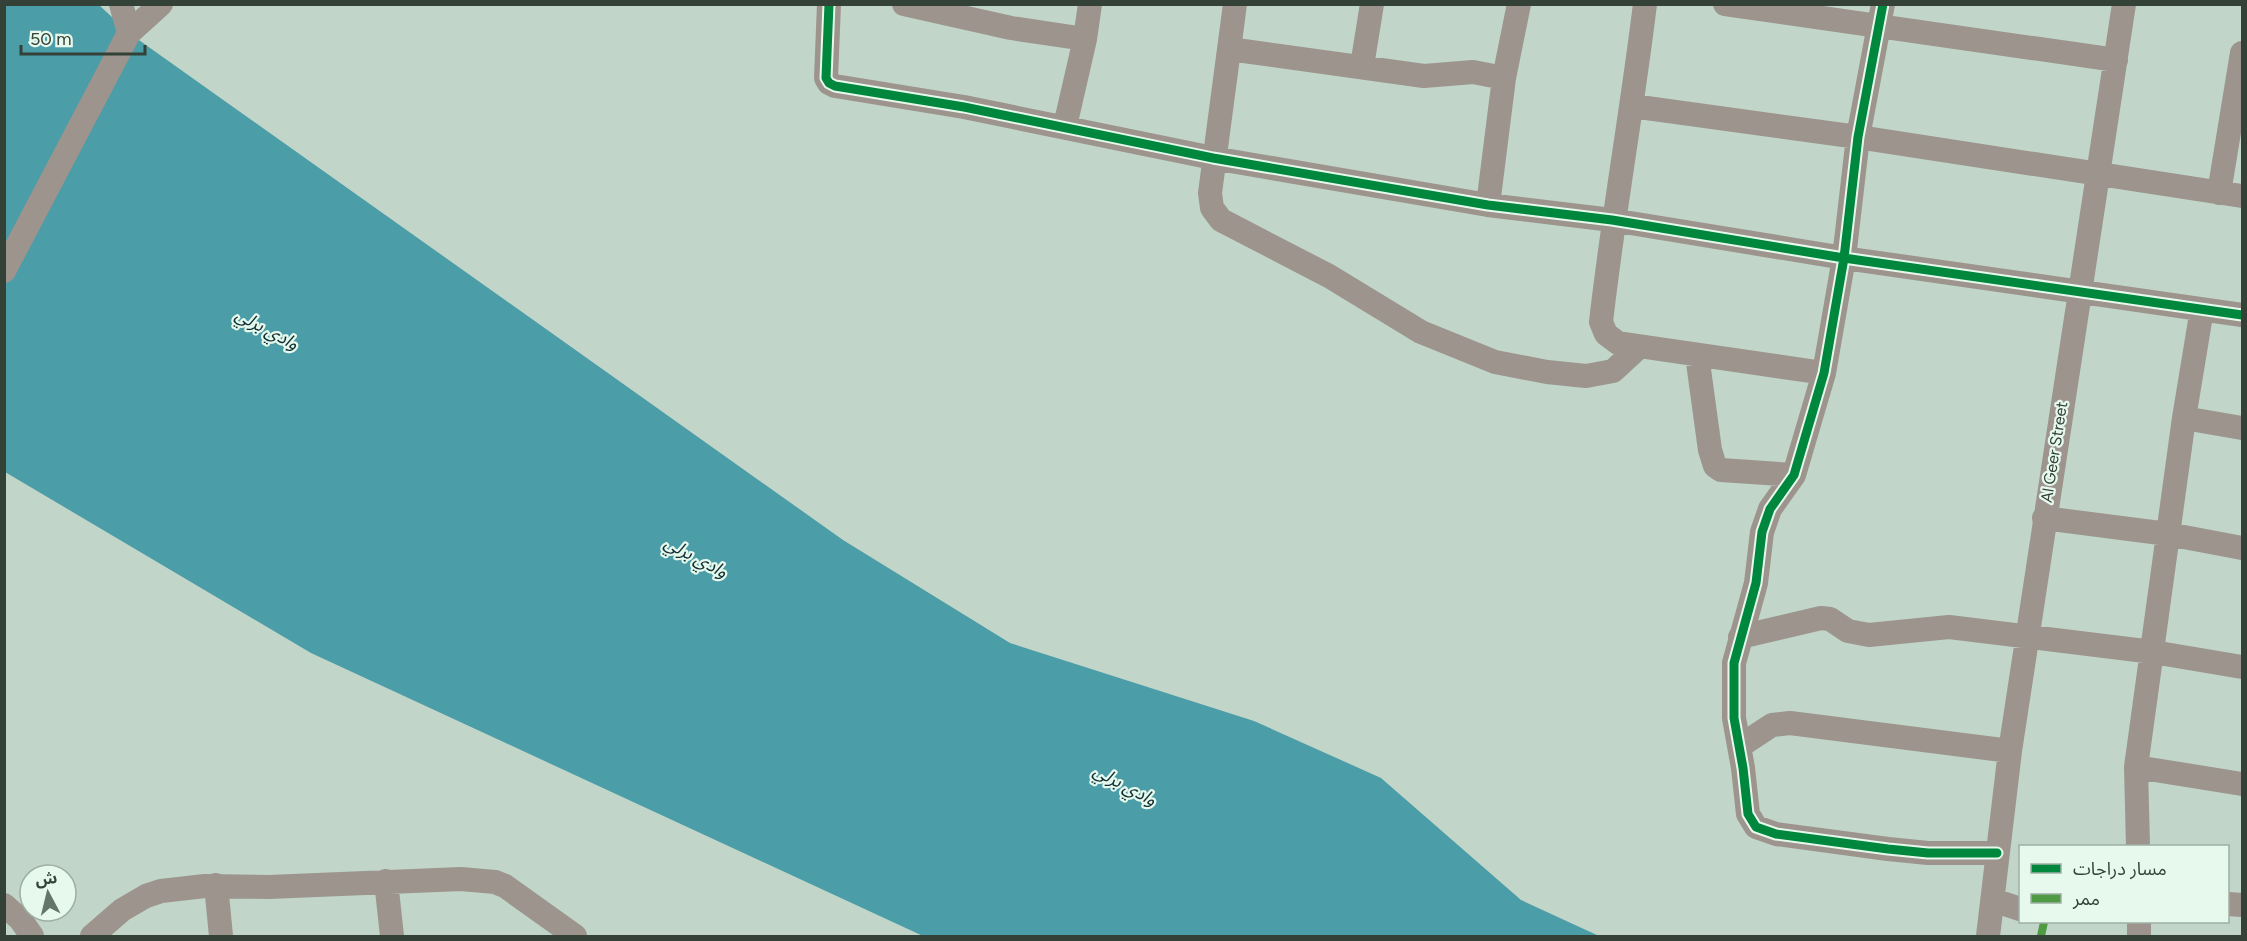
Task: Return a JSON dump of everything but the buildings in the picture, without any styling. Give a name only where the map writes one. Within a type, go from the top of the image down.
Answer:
[{"type":"street","points":[[121,4],[129,33]]},
{"type":"street","points":[[4,271],[129,33],[161,4]]},
{"type":"street","points":[[829,4],[826,43],[826,78],[829,83],[1065,126],[1213,158],[1488,205],[1612,220],[1844,258],[2242,315]]},
{"type":"street","points":[[904,4],[943,9],[1085,39]]},
{"type":"street","points":[[1065,126],[1085,39],[1090,4]]},
{"type":"street","points":[[1235,4],[1210,194],[1212,208],[1221,220],[1329,276],[1421,332],[1512,366],[1586,376],[1613,371],[1639,347]]},
{"type":"street","points":[[1362,66],[1372,4]]},
{"type":"street","points":[[1488,205],[1504,78],[1519,4]]},
{"type":"street","points":[[1645,4],[1632,106],[1612,220],[1601,322],[1606,334],[1618,343],[1639,347],[1824,373]]},
{"type":"street","points":[[1725,4],[1880,16],[2116,60]]},
{"type":"street","name":"Al Geer Street","points":[[1988,936],[2010,751],[2124,4]]},
{"type":"street","points":[[1880,16],[1858,137],[1844,258],[1824,373],[1794,475],[1770,509],[1762,532],[1756,583],[1734,663],[1732,703],[1748,814],[1756,827],[1776,834],[1898,850],[1928,853],[1997,853]]},
{"type":"street","points":[[1230,50],[1424,75],[1473,72],[1504,78]]},
{"type":"street","points":[[1632,106],[1858,137],[2231,194],[2242,52]]},
{"type":"street","points":[[2138,845],[2136,767],[2184,418],[2202,309]]},
{"type":"street","points":[[1697,355],[1710,450],[1715,466],[1721,470],[1794,475]]},
{"type":"street","points":[[2184,418],[2242,428]]},
{"type":"street","points":[[2044,519],[2168,534],[2242,548]]},
{"type":"street","points":[[1740,637],[1821,618],[1830,619],[1848,631],[1869,635],[1949,627],[2028,639],[2153,652],[2242,667]]},
{"type":"street","points":[[1740,746],[1772,725],[1790,723],[2010,751]]},
{"type":"street","points":[[2136,767],[2242,784]]},
{"type":"street","points":[[92,936],[122,910],[160,891],[216,885],[269,887],[461,879],[495,882],[505,886],[575,936]]},
{"type":"street","points":[[386,881],[392,936]]},
{"type":"street","points":[[216,885],[220,936]]},
{"type":"street","points":[[1993,900],[2019,909]]},
{"type":"street","points":[[4,905],[20,919],[32,936]]},
{"type":"water","name":"وادي برلي","points":[[5,5],[99,5],[129,33],[843,540],[1010,643],[1254,721],[1381,778],[1521,900],[1599,936],[923,936],[311,653],[5,472]]},
{"type":"marked path","points":[[2041,936],[2044,923]]},
{"type":"cycle path","points":[[829,4],[826,78],[835,86],[964,107],[1213,158],[1488,205],[1612,220],[1844,258],[2242,315]]},
{"type":"cycle path","points":[[1883,4],[1858,137],[1844,258],[1824,373],[1794,475],[1770,509],[1762,532],[1756,583],[1734,663],[1734,718],[1748,814],[1756,827],[1776,834],[1888,849],[1928,853],[1997,853]]}]
